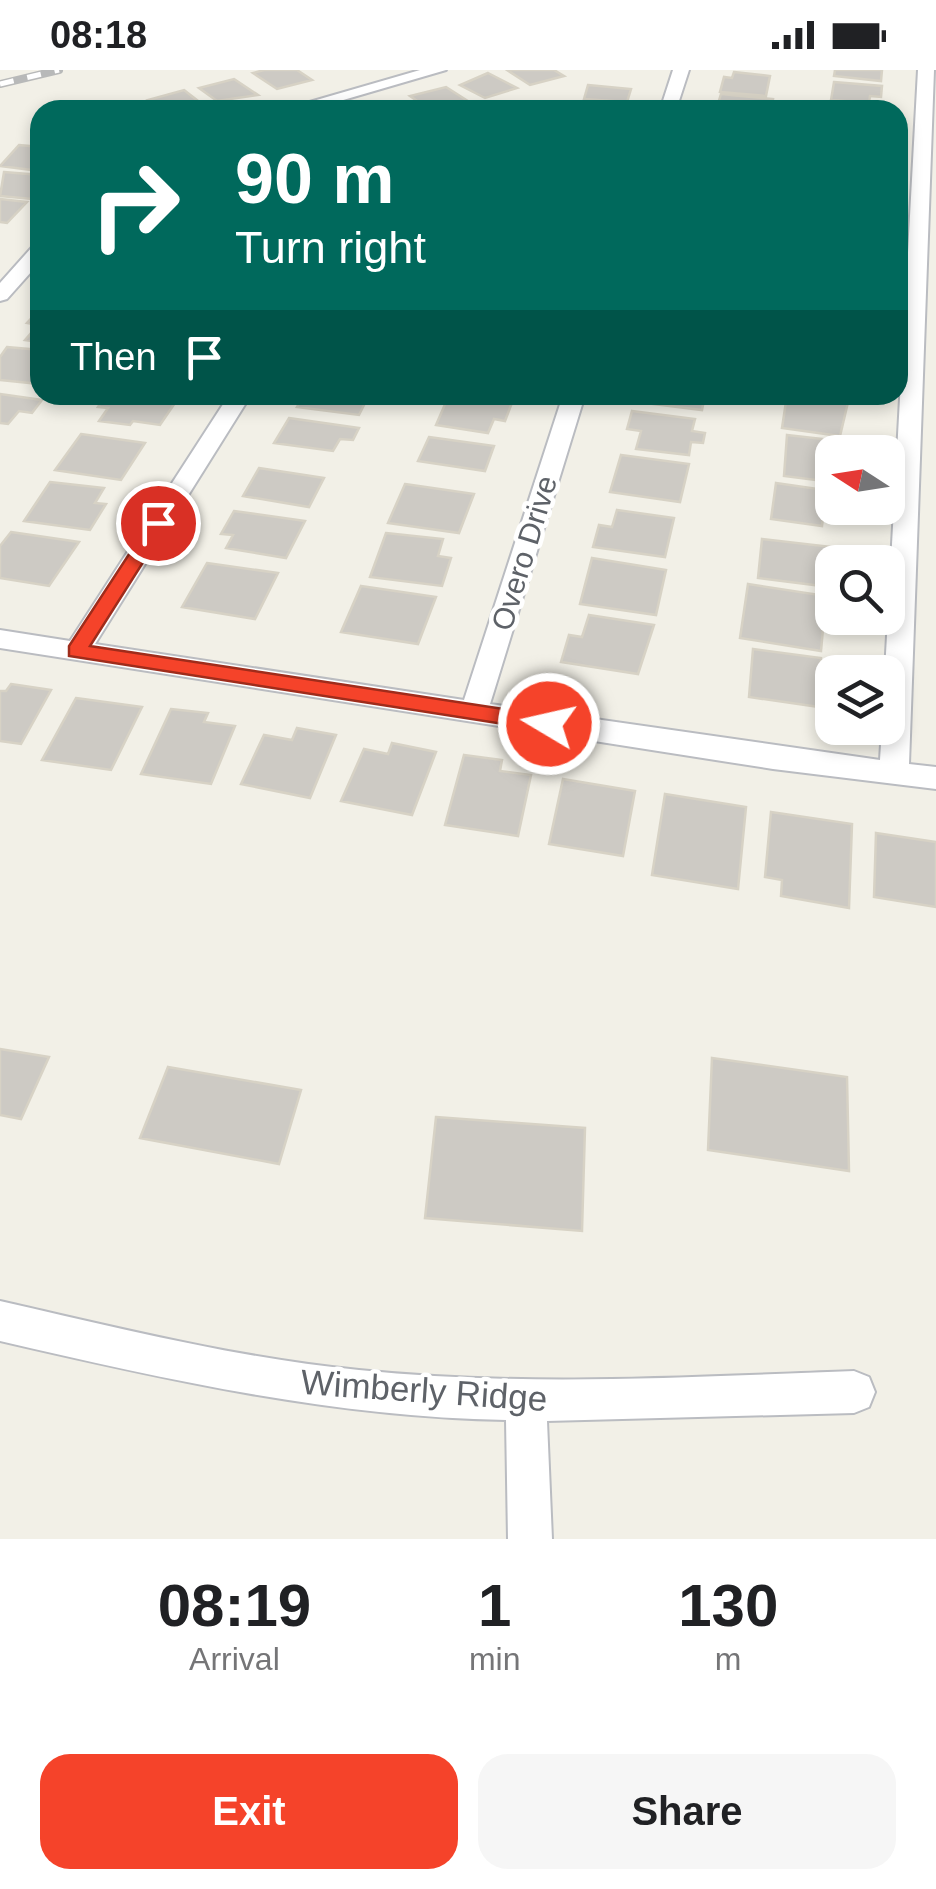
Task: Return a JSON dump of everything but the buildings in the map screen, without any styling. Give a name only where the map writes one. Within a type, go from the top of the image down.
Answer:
[{"type":"street","points":[[328,100],[438,70]]},
{"type":"street","points":[[671,100],[681,70]]},
{"type":"street","points":[[894,773],[926,70]]},
{"type":"street","points":[[354,93],[371,100]]},
{"type":"street","points":[[0,295],[30,261]]},
{"type":"street","points":[[76,651],[234,405]]},
{"type":"street","name":"Overo Drive","points":[[474,712],[571,405]]},
{"type":"street","points":[[0,639],[936,778]]},
{"type":"street","name":"Wimberly Ridge","points":[[0,1321],[212,1370],[358,1391],[526,1401],[854,1392]]},
{"type":"street","points":[[526,1401],[530,1539]]},
{"type":"railway","points":[[0,84],[59,70]]},
{"type":"route","points":[[158,523],[76,651],[549,724]]}]
